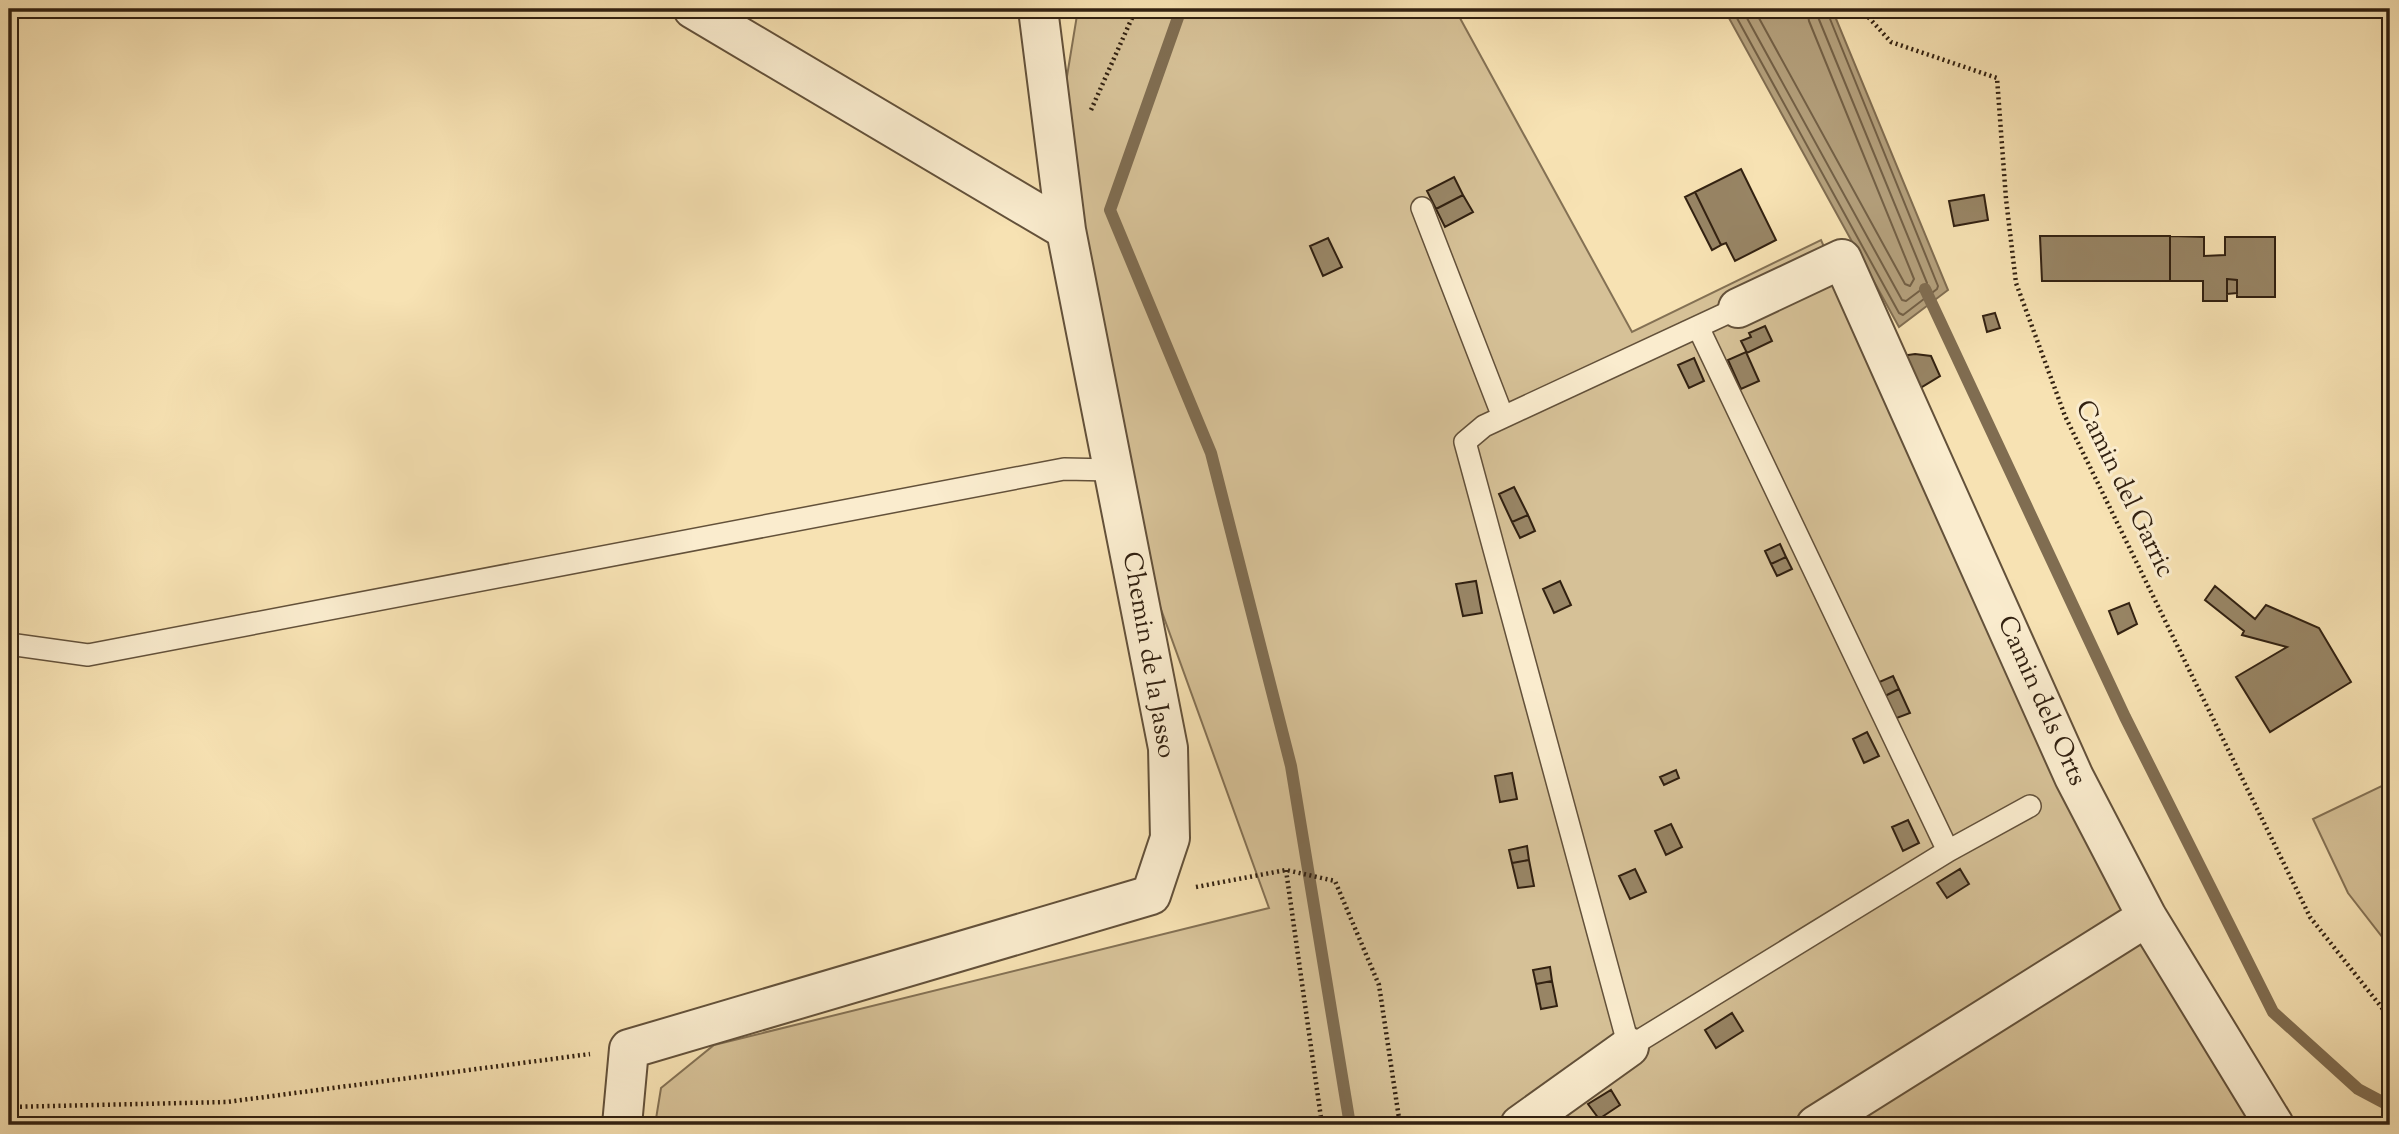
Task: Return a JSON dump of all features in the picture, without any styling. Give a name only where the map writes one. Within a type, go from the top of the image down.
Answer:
[{"type":"street","points":[[693,9],[1066,230]]},
{"type":"street","name":"Chemin de la Jasso","points":[[1038,9],[1066,230],[1168,748],[1170,838],[1151,895]]},
{"type":"street","name":"Camin dels Orts","points":[[1738,308],[1842,259],[2074,777],[2147,918],[2274,1125]]},
{"type":"street","points":[[622,1125],[629,1049],[1151,895]]},
{"type":"street","points":[[1816,1125],[2147,918]]},
{"type":"street","points":[[1520,1125],[1629,1047]]},
{"type":"lane","points":[[1422,208],[1503,417]]},
{"type":"lane","points":[[1738,308],[1484,426],[1465,442],[1629,1047],[1948,851],[2030,806]]},
{"type":"lane","points":[[1698,327],[1948,851]]},
{"type":"lane","points":[[9,644],[88,655],[1064,469],[1113,470]]},
{"type":"path","name":"Camin del Garric","points":[[1861,9],[1891,42],[1997,78],[2006,199],[2017,284],[2065,416],[2310,917],[2390,1018]]},
{"type":"path","points":[[1286,870],[1322,1125]]},
{"type":"path","points":[[1151,895],[1286,870],[1335,881],[1380,985],[1400,1125]]},
{"type":"path","points":[[9,1107],[226,1102],[629,1049]]},
{"type":"shaded area","points":[[1078,9],[1455,9],[1632,332],[1821,240],[2125,914],[2264,1125],[655,1125],[661,1088],[714,1045],[1269,908],[1107,460],[1050,180]]},
{"type":"shaded area","points":[[2390,782],[2390,947],[2348,893],[2313,819]]},
{"type":"water","points":[[1724,9],[1832,9],[1948,290],[1899,327]]},
{"type":"building","points":[[1741,169],[1776,240],[1735,261],[1726,243],[1721,245],[1695,192]]},
{"type":"building","points":[[1454,177],[1463,195],[1436,209],[1427,191]]},
{"type":"building","points":[[1695,192],[1721,245],[1712,250],[1685,197]]},
{"type":"building","points":[[1463,195],[1473,212],[1445,227],[1436,209]]},
{"type":"building","points":[[1984,195],[1988,220],[1954,226],[1949,201]]},
{"type":"building","points":[[2040,236],[2170,236],[2170,281],[2042,281]]},
{"type":"building","points":[[2170,236],[2204,237],[2204,256],[2225,255],[2225,237],[2275,237],[2275,297],[2237,297],[2237,280],[2227,279],[2227,301],[2203,301],[2203,281],[2170,281]]},
{"type":"building","points":[[1328,238],[1342,267],[1323,276],[1310,246]]},
{"type":"building","points":[[2227,279],[2237,280],[2237,293],[2227,294]]},
{"type":"building","points":[[1995,313],[2000,328],[1987,332],[1983,316]]},
{"type":"building","points":[[1765,326],[1772,341],[1747,353],[1741,341],[1751,337],[1749,333]]},
{"type":"building","points":[[1746,352],[1759,381],[1741,389],[1728,360]]},
{"type":"building","points":[[1915,354],[1931,356],[1940,376],[1912,393],[1894,357]]},
{"type":"building","points":[[1694,358],[1704,381],[1689,388],[1678,365]]},
{"type":"building","points":[[1514,487],[1528,515],[1512,522],[1499,494]]},
{"type":"building","points":[[1528,515],[1535,531],[1520,538],[1512,522]]},
{"type":"building","points":[[1780,544],[1786,557],[1771,564],[1765,551]]},
{"type":"building","points":[[1786,557],[1792,569],[1777,576],[1771,564]]},
{"type":"building","points":[[1476,581],[1482,613],[1463,616],[1456,584]]},
{"type":"building","points":[[1560,581],[1571,605],[1554,613],[1543,589]]},
{"type":"building","points":[[2215,586],[2255,619],[2266,605],[2319,628],[2351,682],[2270,732],[2236,677],[2287,647],[2242,635],[2244,631],[2205,600]]},
{"type":"building","points":[[2129,603],[2137,624],[2118,634],[2109,611]]},
{"type":"building","points":[[1893,676],[1899,689],[1883,697],[1877,683]]},
{"type":"building","points":[[1899,689],[1910,713],[1894,719],[1883,697]]},
{"type":"building","points":[[1867,732],[1879,756],[1864,763],[1853,739]]},
{"type":"building","points":[[1676,770],[1679,778],[1664,785],[1660,777]]},
{"type":"building","points":[[1512,773],[1517,799],[1500,802],[1495,776]]},
{"type":"building","points":[[1908,820],[1919,843],[1903,851],[1892,827]]},
{"type":"building","points":[[1671,824],[1682,847],[1666,855],[1655,831]]},
{"type":"building","points":[[1527,846],[1529,860],[1512,863],[1509,850]]},
{"type":"building","points":[[1529,860],[1534,886],[1518,888],[1512,863]]},
{"type":"building","points":[[1635,869],[1646,892],[1630,899],[1619,876]]},
{"type":"building","points":[[1960,869],[1969,884],[1947,898],[1937,883]]},
{"type":"building","points":[[1550,967],[1552,981],[1536,984],[1533,970]]},
{"type":"building","points":[[1552,981],[1557,1006],[1541,1009],[1536,984]]},
{"type":"building","points":[[1732,1013],[1743,1031],[1716,1048],[1705,1030]]},
{"type":"building","points":[[1611,1090],[1620,1105],[1599,1119],[1588,1104]]},
{"type":"waterway","points":[[1181,9],[1110,210],[1211,453],[1291,766],[1350,1125]]},
{"type":"waterway","points":[[1925,289],[2125,717],[2273,1012],[2358,1089],[2390,1106]]}]
